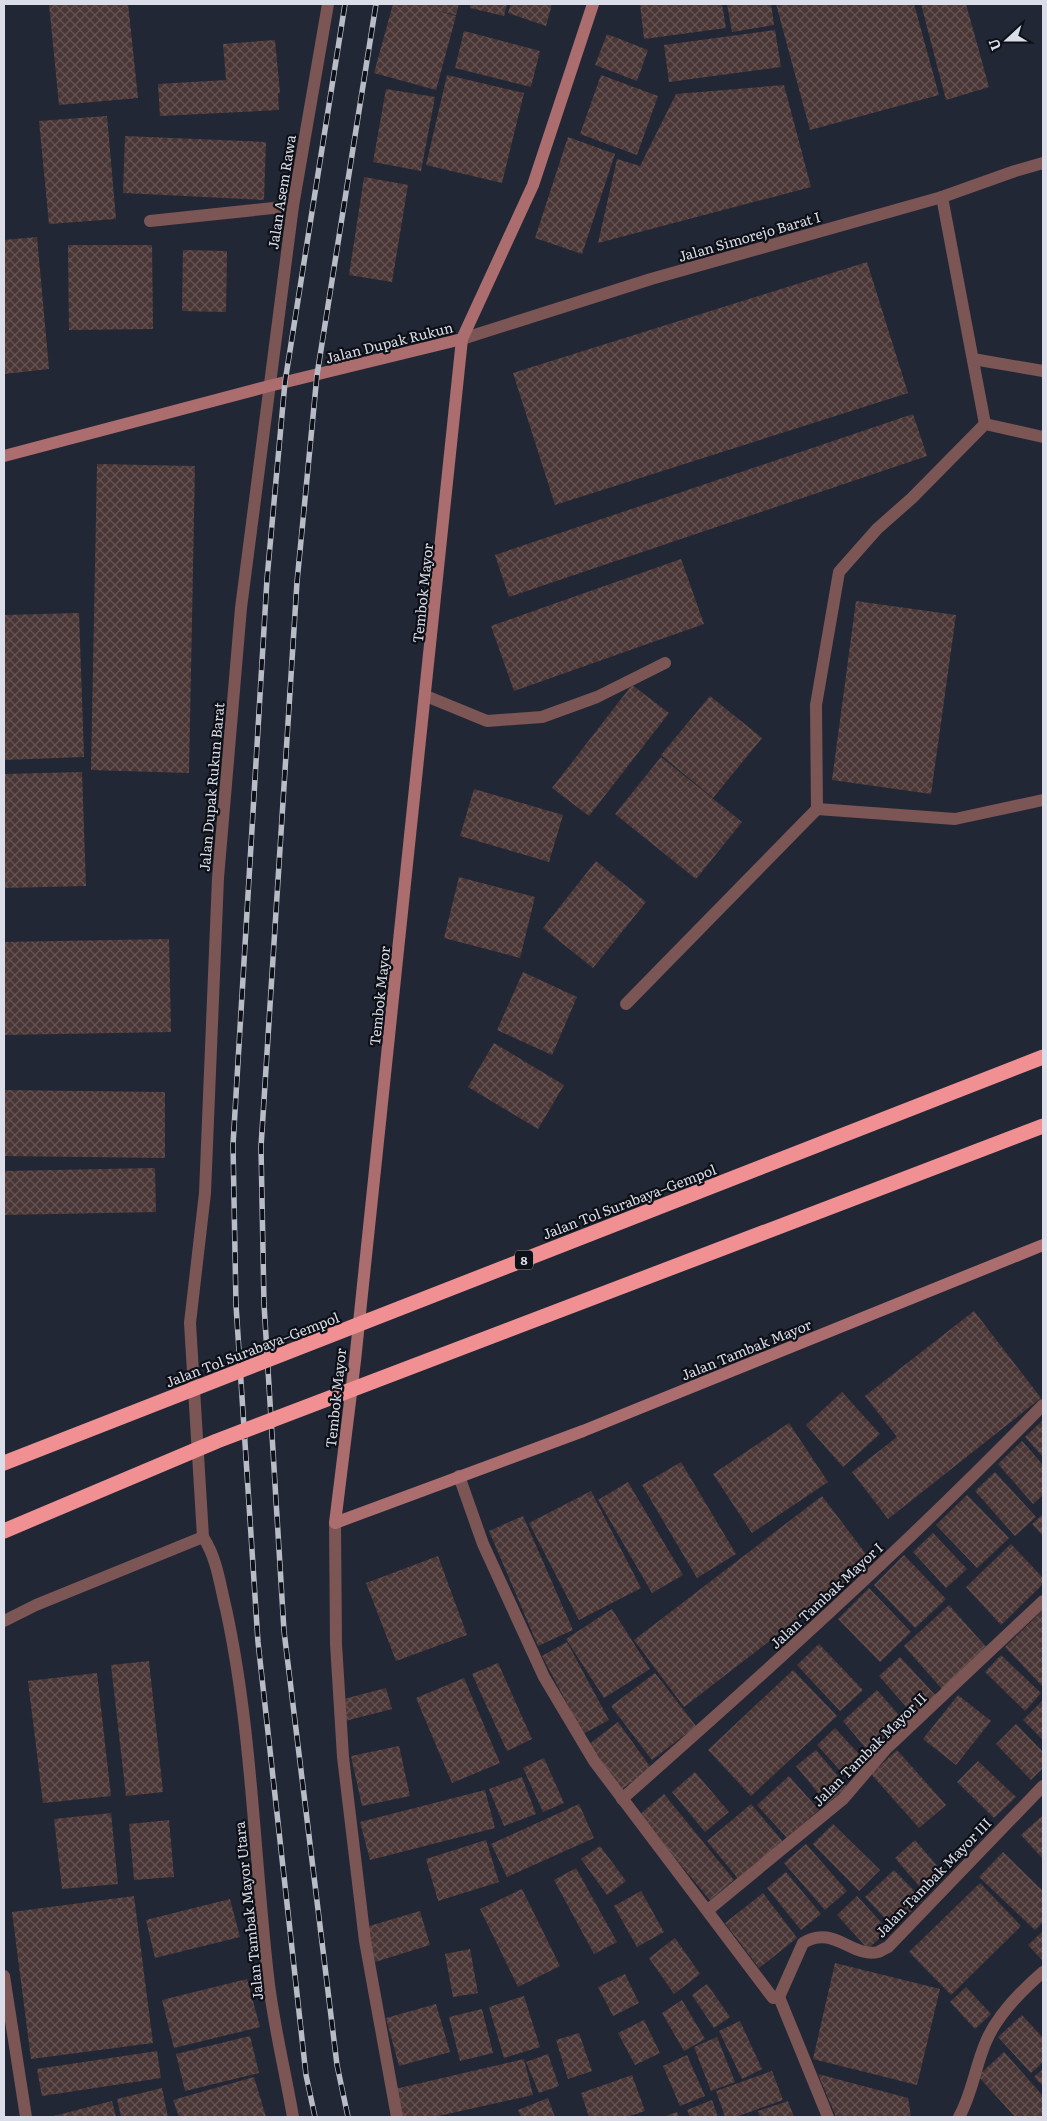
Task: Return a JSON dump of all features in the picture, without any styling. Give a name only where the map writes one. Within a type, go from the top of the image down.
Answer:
[{"type":"highway","name":"Jalan Tol Surabaya–Gempol","points":[[4,1463],[1043,1057]]},
{"type":"highway","points":[[4,1531],[226,1437],[1043,1126]]},
{"type":"main road","name":"Jalan Dupak Rukun","points":[[4,456],[269,386],[462,339],[533,185],[593,4]]},
{"type":"main road","name":"Tembok Mayor","points":[[335,1523],[352,1391],[462,339]]},
{"type":"main road","name":"Jalan Tambak Mayor","points":[[459,1476],[583,1431],[1043,1245]]},
{"type":"main road","points":[[335,1523],[459,1476]]},
{"type":"street","name":"Jalan Asem Rawa","points":[[269,386],[293,206],[328,4]]},
{"type":"street","name":"Jalan Simorejo Barat I","points":[[462,339],[651,279],[942,197],[1043,163]]},
{"type":"street","points":[[942,197],[985,424]]},
{"type":"street","points":[[150,221],[293,206]]},
{"type":"street","points":[[973,359],[1043,371]]},
{"type":"street","name":"Jalan Dupak Rukun Barat","points":[[204,1537],[190,1323],[205,1193],[218,878],[241,608],[269,386]]},
{"type":"street","points":[[985,424],[1043,437]]},
{"type":"street","points":[[626,1004],[817,809],[816,706],[839,572],[877,529],[912,498],[985,424]]},
{"type":"street","points":[[426,696],[487,722],[542,717],[597,697],[665,663]]},
{"type":"street","points":[[817,809],[954,819],[1043,800]]},
{"type":"street","name":"Jalan Tambak Mayor I","points":[[622,1799],[841,1603],[964,1486],[1043,1405]]},
{"type":"street","points":[[459,1476],[483,1544],[544,1677],[594,1761],[773,1998],[779,1997],[828,2117]]},
{"type":"street","points":[[335,1523],[336,1644],[343,1757],[365,1942],[396,2117]]},
{"type":"street","points":[[4,1621],[36,1605],[204,1537]]},
{"type":"street","name":"Jalan Tambak Mayor Utara","points":[[204,1537],[210,1547],[218,1572],[230,1626],[242,1700],[268,1978],[293,2117]]},
{"type":"street","name":"Jalan Tambak Mayor II","points":[[708,1910],[843,1799],[886,1750],[1043,1601]]},
{"type":"street","name":"Jalan Tambak Mayor III","points":[[779,1997],[803,1943],[809,1939],[822,1936],[867,1952],[878,1952],[888,1947],[1043,1786]]},
{"type":"street","points":[[959,2117],[968,2102],[985,2043],[994,2026],[1024,1989],[1043,1972]]},
{"type":"street","points":[[4,1976],[26,2117]]},
{"type":"building","points":[[49,4],[128,4],[138,98],[59,105]]},
{"type":"building","points":[[393,4],[459,4],[456,15],[431,9],[456,16],[436,90],[374,73]]},
{"type":"building","points":[[470,4],[507,4],[504,16],[470,8]]},
{"type":"building","points":[[511,4],[552,4],[546,26],[508,13]]},
{"type":"building","points":[[640,4],[722,4],[726,28],[644,39]]},
{"type":"building","points":[[727,4],[771,4],[774,25],[732,32]]},
{"type":"building","points":[[776,4],[914,4],[939,95],[810,130]]},
{"type":"building","points":[[921,4],[966,4],[989,87],[946,100]]},
{"type":"building","points":[[775,30],[781,67],[669,82],[664,45]]},
{"type":"building","points":[[464,31],[540,51],[531,87],[455,68]]},
{"type":"building","points":[[607,34],[648,50],[637,81],[595,65]]},
{"type":"building","points":[[275,40],[280,93],[278,93],[279,110],[160,116],[158,84],[226,80],[223,44]]},
{"type":"building","points":[[447,75],[524,93],[502,183],[426,165]]},
{"type":"building","points":[[601,75],[658,96],[637,155],[580,134]]},
{"type":"building","points":[[784,85],[811,187],[598,243],[617,159],[640,166],[676,94]]},
{"type":"building","points":[[386,89],[435,97],[421,171],[373,162]]},
{"type":"building","points":[[107,116],[116,219],[49,224],[39,121]]},
{"type":"building","points":[[125,136],[266,142],[264,200],[123,193]]},
{"type":"building","points":[[568,137],[615,154],[582,254],[535,238]]},
{"type":"building","points":[[364,177],[408,185],[392,282],[349,275]]},
{"type":"building","points":[[37,237],[49,369],[4,374],[4,240]]},
{"type":"building","points":[[68,245],[152,245],[153,329],[69,330]]},
{"type":"building","points":[[183,250],[227,251],[226,312],[182,311]]},
{"type":"building","points":[[867,262],[908,393],[555,505],[513,373]]},
{"type":"building","points":[[913,414],[927,456],[509,597],[495,555]]},
{"type":"building","points":[[97,464],[195,466],[189,773],[91,770]]},
{"type":"building","points":[[681,559],[704,624],[514,691],[491,626]]},
{"type":"building","points":[[856,601],[956,615],[931,794],[832,780]]},
{"type":"building","points":[[79,613],[84,757],[4,760],[4,615]]},
{"type":"building","points":[[632,685],[669,713],[589,816],[552,788]]},
{"type":"building","points":[[710,696],[762,738],[713,798],[661,755]]},
{"type":"building","points":[[661,757],[742,822],[696,879],[615,814]]},
{"type":"building","points":[[82,772],[86,886],[4,888],[4,774]]},
{"type":"building","points":[[474,789],[563,815],[549,862],[460,836]]},
{"type":"building","points":[[596,861],[646,902],[593,968],[543,928]]},
{"type":"building","points":[[459,877],[535,897],[520,958],[444,938]]},
{"type":"building","points":[[169,939],[171,1032],[4,1035],[4,942]]},
{"type":"building","points":[[523,972],[577,997],[552,1055],[497,1030]]},
{"type":"building","points":[[494,1043],[564,1085],[538,1129],[468,1087]]},
{"type":"building","points":[[4,1090],[165,1092],[165,1158],[4,1156]]},
{"type":"building","points":[[155,1168],[156,1212],[4,1215],[4,1171]]},
{"type":"building","points":[[974,1311],[1041,1398],[888,1519],[852,1472],[897,1437],[865,1396]]},
{"type":"building","points":[[842,1392],[880,1434],[843,1467],[806,1425]]},
{"type":"building","points":[[1043,1420],[1043,1457],[1025,1437]]},
{"type":"building","points":[[789,1423],[828,1482],[752,1533],[713,1474]]},
{"type":"building","points":[[1022,1441],[1043,1465],[1043,1495],[1033,1504],[998,1464]]},
{"type":"building","points":[[681,1462],[736,1554],[697,1578],[642,1485]]},
{"type":"building","points":[[995,1472],[1036,1517],[1015,1536],[975,1491]]},
{"type":"building","points":[[628,1482],[683,1575],[652,1593],[598,1500]]},
{"type":"building","points":[[591,1491],[641,1588],[579,1620],[529,1523]]},
{"type":"building","points":[[967,1495],[1009,1538],[977,1568],[936,1525]]},
{"type":"building","points":[[822,1496],[872,1562],[684,1707],[634,1640]]},
{"type":"building","points":[[1043,1514],[1043,1536],[1032,1524]]},
{"type":"building","points":[[523,1516],[573,1630],[538,1646],[489,1531]]},
{"type":"building","points":[[933,1533],[967,1569],[946,1588],[913,1552]]},
{"type":"building","points":[[1011,1544],[1043,1578],[1043,1584],[1001,1625],[966,1587]]},
{"type":"building","points":[[904,1555],[946,1599],[915,1628],[874,1585]]},
{"type":"building","points":[[438,1556],[467,1635],[396,1661],[366,1583]]},
{"type":"building","points":[[869,1588],[911,1632],[880,1662],[838,1619]]},
{"type":"building","points":[[949,1605],[987,1648],[942,1689],[904,1646]]},
{"type":"building","points":[[612,1609],[650,1669],[604,1698],[566,1639]]},
{"type":"building","points":[[1043,1610],[1043,1685],[1042,1686],[1005,1647]]},
{"type":"building","points":[[567,1642],[609,1720],[583,1734],[542,1656]]},
{"type":"building","points":[[819,1644],[863,1690],[840,1711],[797,1665]]},
{"type":"building","points":[[1001,1655],[1041,1693],[1025,1711],[985,1672]]},
{"type":"building","points":[[900,1657],[938,1698],[916,1718],[879,1676]]},
{"type":"building","points":[[149,1661],[163,1792],[126,1796],[111,1665]]},
{"type":"building","points":[[498,1663],[532,1739],[507,1751],[472,1674]]},
{"type":"building","points":[[793,1670],[837,1716],[751,1796],[708,1750]]},
{"type":"building","points":[[97,1673],[111,1796],[43,1803],[28,1681]]},
{"type":"building","points":[[655,1673],[696,1726],[652,1760],[611,1706]]},
{"type":"building","points":[[464,1678],[500,1763],[452,1783],[416,1698]]},
{"type":"building","points":[[386,1688],[392,1709],[345,1721],[340,1700]]},
{"type":"building","points":[[877,1690],[904,1721],[869,1752],[843,1721]]},
{"type":"building","points":[[958,1695],[991,1721],[956,1765],[923,1739]]},
{"type":"building","points":[[1043,1700],[1043,1740],[1023,1720]]},
{"type":"building","points":[[618,1722],[651,1768],[621,1790],[588,1745]]},
{"type":"building","points":[[1016,1724],[1043,1752],[1043,1768],[1031,1780],[996,1744]]},
{"type":"building","points":[[835,1728],[866,1762],[848,1779],[817,1745]]},
{"type":"building","points":[[399,1746],[410,1796],[362,1806],[351,1756]]},
{"type":"building","points":[[816,1750],[847,1787],[827,1804],[796,1766]]},
{"type":"building","points":[[897,1750],[946,1805],[919,1828],[871,1774]]},
{"type":"building","points":[[544,1758],[564,1803],[543,1812],[523,1768]]},
{"type":"building","points":[[978,1761],[1016,1797],[994,1818],[957,1782]]},
{"type":"building","points":[[695,1772],[729,1812],[705,1832],[672,1792]]},
{"type":"building","points":[[789,1776],[819,1810],[787,1838],[757,1805]]},
{"type":"building","points":[[522,1777],[536,1814],[504,1826],[489,1789]]},
{"type":"building","points":[[485,1790],[495,1828],[370,1860],[360,1822]]},
{"type":"building","points":[[664,1794],[734,1880],[710,1900],[639,1815]]},
{"type":"building","points":[[579,1804],[594,1838],[507,1877],[491,1844]]},
{"type":"building","points":[[751,1804],[785,1844],[740,1881],[707,1841]]},
{"type":"building","points":[[111,1813],[118,1884],[62,1889],[54,1819]]},
{"type":"building","points":[[1043,1815],[1043,1859],[1021,1835]]},
{"type":"building","points":[[169,1820],[174,1877],[134,1880],[129,1824]]},
{"type":"building","points":[[833,1824],[880,1870],[859,1891],[813,1844]]},
{"type":"building","points":[[486,1840],[499,1882],[438,1901],[426,1859]]},
{"type":"building","points":[[915,1840],[946,1876],[926,1894],[895,1858]]},
{"type":"building","points":[[806,1844],[847,1891],[825,1910],[784,1863]]},
{"type":"building","points":[[600,1846],[626,1881],[607,1895],[581,1859]]},
{"type":"building","points":[[1003,1852],[1043,1891],[1043,1922],[1035,1930],[979,1877]]},
{"type":"building","points":[[576,1868],[617,1942],[594,1954],[554,1880]]},
{"type":"building","points":[[894,1870],[923,1900],[894,1928],[865,1897]]},
{"type":"building","points":[[786,1872],[821,1914],[801,1930],[767,1888]]},
{"type":"building","points":[[980,1883],[1021,1926],[951,1995],[909,1952]]},
{"type":"building","points":[[522,1889],[560,1966],[518,1987],[480,1909]]},
{"type":"building","points":[[641,1891],[664,1932],[637,1947],[614,1906]]},
{"type":"building","points":[[763,1893],[797,1938],[759,1968],[725,1923]]},
{"type":"building","points":[[134,1896],[153,2043],[31,2059],[12,1912]]},
{"type":"building","points":[[857,1896],[888,1930],[868,1949],[837,1915]]},
{"type":"building","points":[[230,1899],[240,1937],[155,1958],[146,1920]]},
{"type":"building","points":[[420,1911],[430,1945],[375,1962],[366,1927]]},
{"type":"building","points":[[1043,1931],[1043,1961],[1028,1945]]},
{"type":"building","points":[[675,1938],[700,1974],[674,1994],[649,1958]]},
{"type":"building","points":[[470,1949],[478,1993],[453,1997],[445,1954]]},
{"type":"building","points":[[835,1963],[940,1989],[917,2085],[813,2059]]},
{"type":"building","points":[[625,1974],[639,2003],[613,2016],[598,1987]]},
{"type":"building","points":[[247,1979],[260,2027],[174,2048],[162,2000]]},
{"type":"building","points":[[707,1984],[730,2017],[714,2028],[692,1995]]},
{"type":"building","points":[[966,1987],[991,2014],[975,2029],[950,2002]]},
{"type":"building","points":[[524,1996],[540,2047],[504,2058],[489,2007]]},
{"type":"building","points":[[682,2000],[705,2039],[684,2051],[662,2013]]},
{"type":"building","points":[[436,2004],[450,2052],[399,2066],[386,2018]]},
{"type":"building","points":[[482,2009],[493,2053],[460,2061],[449,2017]]},
{"type":"building","points":[[1022,2015],[1043,2038],[1043,2062],[1031,2073],[998,2037]]},
{"type":"building","points":[[644,2020],[660,2053],[635,2065],[618,2033]]},
{"type":"building","points":[[740,2021],[762,2069],[742,2079],[719,2031]]},
{"type":"building","points":[[579,2033],[592,2071],[568,2079],[556,2040]]},
{"type":"building","points":[[250,2036],[259,2073],[185,2091],[176,2054]]},
{"type":"building","points":[[717,2037],[735,2082],[711,2091],[694,2047]]},
{"type":"building","points":[[157,2051],[161,2078],[42,2096],[37,2069]]},
{"type":"building","points":[[1004,2052],[1043,2096],[1043,2117],[1015,2117],[978,2076]]},
{"type":"building","points":[[548,2054],[559,2086],[539,2093],[526,2062]]},
{"type":"building","points":[[687,2055],[705,2096],[680,2106],[663,2066]]},
{"type":"building","points":[[524,2059],[533,2095],[434,2117],[401,2117],[395,2089]]},
{"type":"building","points":[[1043,2069],[1043,2086],[1034,2077]]},
{"type":"building","points":[[772,2071],[783,2100],[736,2117],[725,2117],[716,2091]]},
{"type":"building","points":[[818,2074],[908,2098],[911,2117],[836,2117]]},
{"type":"building","points":[[632,2075],[645,2111],[627,2117],[589,2117],[581,2093]]},
{"type":"building","points":[[254,2077],[266,2117],[179,2117],[173,2100]]},
{"type":"building","points":[[162,2088],[168,2117],[121,2117],[117,2099]]},
{"type":"building","points":[[548,2098],[555,2117],[521,2117],[518,2110]]},
{"type":"building","points":[[712,2100],[718,2117],[690,2117],[687,2110]]},
{"type":"building","points":[[112,2101],[116,2117],[50,2117]]},
{"type":"building","points":[[788,2101],[794,2117],[760,2117],[758,2111]]},
{"type":"building","points":[[677,2112],[679,2117],[663,2117]]},
{"type":"railway","points":[[315,2117],[306,2075],[258,1642],[236,1305],[233,1145],[267,579],[285,382],[345,4]]},
{"type":"railway","points":[[348,2117],[337,2065],[284,1631],[264,1304],[261,1147],[297,582],[317,375],[376,4]]}]
